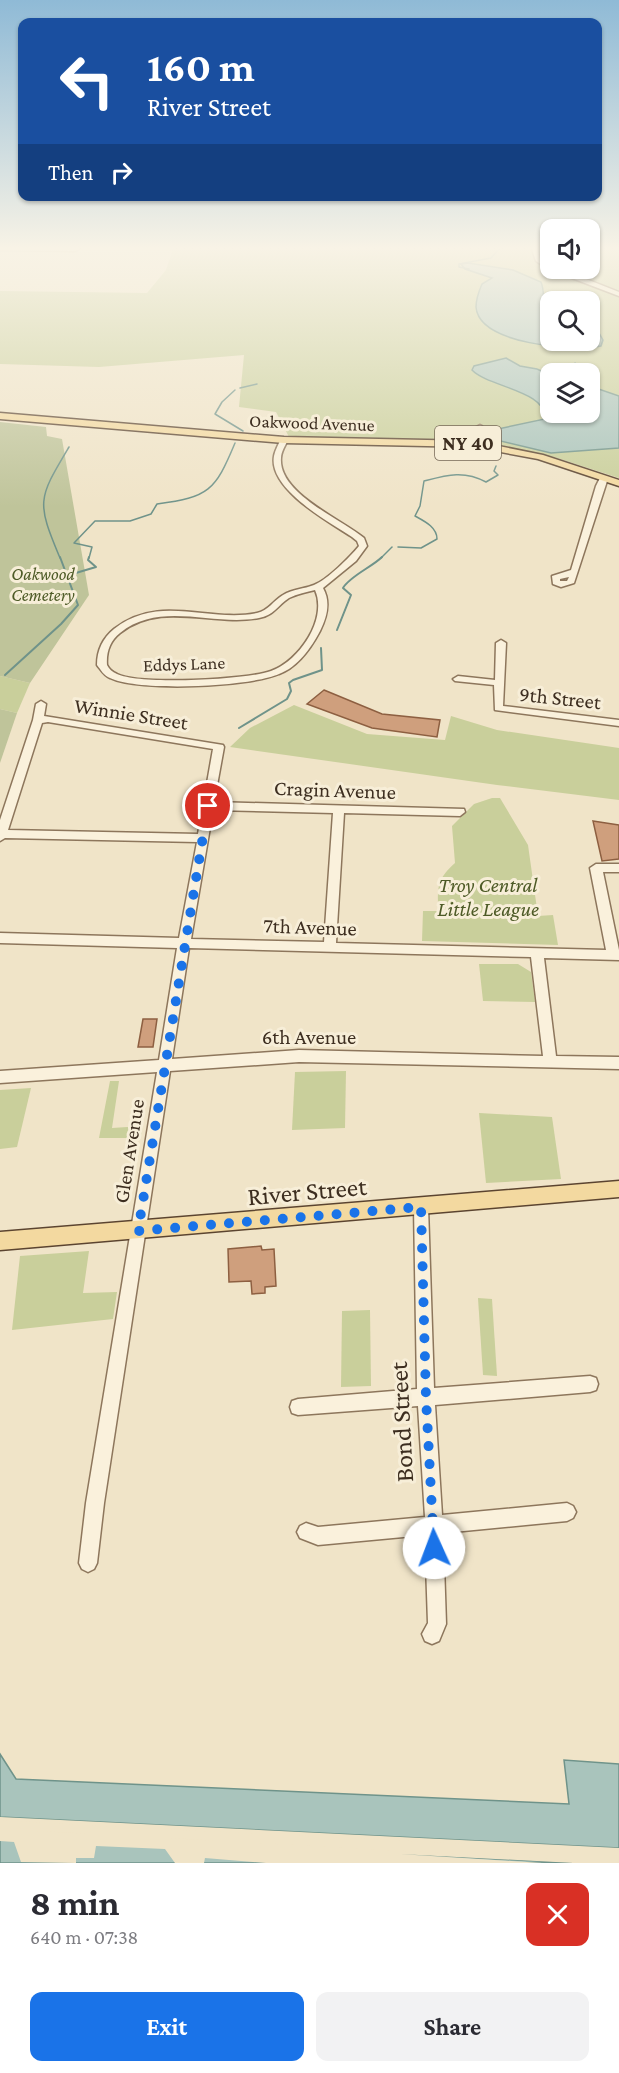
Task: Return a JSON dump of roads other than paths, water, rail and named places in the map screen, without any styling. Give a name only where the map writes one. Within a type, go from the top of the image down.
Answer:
[{"type":"main road","name":"Oakwood Avenue","points":[[0,416],[284,440],[451,442],[508,449],[619,483]]},
{"type":"main road","name":"River Street","points":[[0,1241],[619,1189]]},
{"type":"street","points":[[451,442],[480,427]]},
{"type":"street","name":"Eddys Lane","points":[[284,440],[277,457],[279,474],[292,492],[361,540],[363,546],[353,559],[318,587],[285,597],[275,608],[260,616],[184,613],[132,619],[121,626],[110,638],[102,657],[102,665],[114,677],[147,683],[254,678],[277,672],[296,659],[313,637],[323,612],[322,593],[318,587]]},
{"type":"street","points":[[575,572],[604,478]]},
{"type":"street","points":[[458,678],[498,682],[501,643]]},
{"type":"street","name":"9th Street","points":[[498,682],[498,708],[619,723]]},
{"type":"street","points":[[40,704],[38,720],[1,835],[202,838]]},
{"type":"street","name":"Winnie Street","points":[[38,720],[48,719],[219,747]]},
{"type":"street","name":"Glen Avenue","points":[[88,1563],[95,1503],[184,943],[219,747]]},
{"type":"street","name":"Cragin Avenue","points":[[208,806],[460,813]]},
{"type":"street","points":[[330,947],[339,810]]},
{"type":"street","points":[[616,955],[596,868],[619,868]]},
{"type":"street","name":"7th Avenue","points":[[0,938],[616,955]]},
{"type":"street","points":[[537,953],[550,1062]]},
{"type":"street","name":"6th Avenue","points":[[0,1077],[299,1056],[619,1063]]},
{"type":"street","name":"Bond Street","points":[[421,1207],[426,1398],[434,1525],[436,1624],[432,1634]]},
{"type":"street","points":[[298,1407],[590,1384]]},
{"type":"street","points":[[306,1532],[318,1536],[567,1512]]},
{"type":"water","points":[[500,333],[540,333],[540,344]]},
{"type":"water","points":[[506,358],[520,366],[540,370],[540,406],[516,390],[480,376],[472,370],[474,366]]},
{"type":"water","points":[[600,389],[619,396],[619,448],[551,453],[488,438],[487,433],[540,420],[540,423],[600,423]]},
{"type":"water","points":[[0,1754],[16,1779],[569,1804],[564,1760],[619,1764],[619,1848],[0,1817]]},
{"type":"water","points":[[0,1832],[572,1863],[0,1863]]},
{"type":"waterway","points":[[240,388],[257,384]]},
{"type":"waterway","points":[[235,390],[222,402],[215,414],[243,431]]},
{"type":"waterway","points":[[89,558],[92,547],[74,543],[95,521],[130,521],[151,514],[157,504],[188,498],[208,489],[222,472],[235,443]]},
{"type":"waterway","points":[[60,558],[47,524],[44,501],[51,478],[69,447]]},
{"type":"waterway","points":[[398,547],[421,548],[437,539],[435,531],[415,516],[420,506],[424,481],[463,475],[486,482],[498,475],[494,471],[496,466]]},
{"type":"waterway","points":[[382,557],[392,547]]},
{"type":"waterway","points":[[5,675],[61,624],[78,605],[60,557]]},
{"type":"waterway","points":[[69,575],[96,567],[88,560],[89,557]]},
{"type":"waterway","points":[[337,630],[351,595],[343,588],[382,557]]},
{"type":"waterway","points":[[239,728],[287,699],[291,691],[289,683],[293,680],[322,670],[321,648]]},
{"type":"park label","name":"Oakwood Cemetery","points":[[43,584]]},
{"type":"park label","name":"Troy Central Little League","points":[[488,897]]}]
